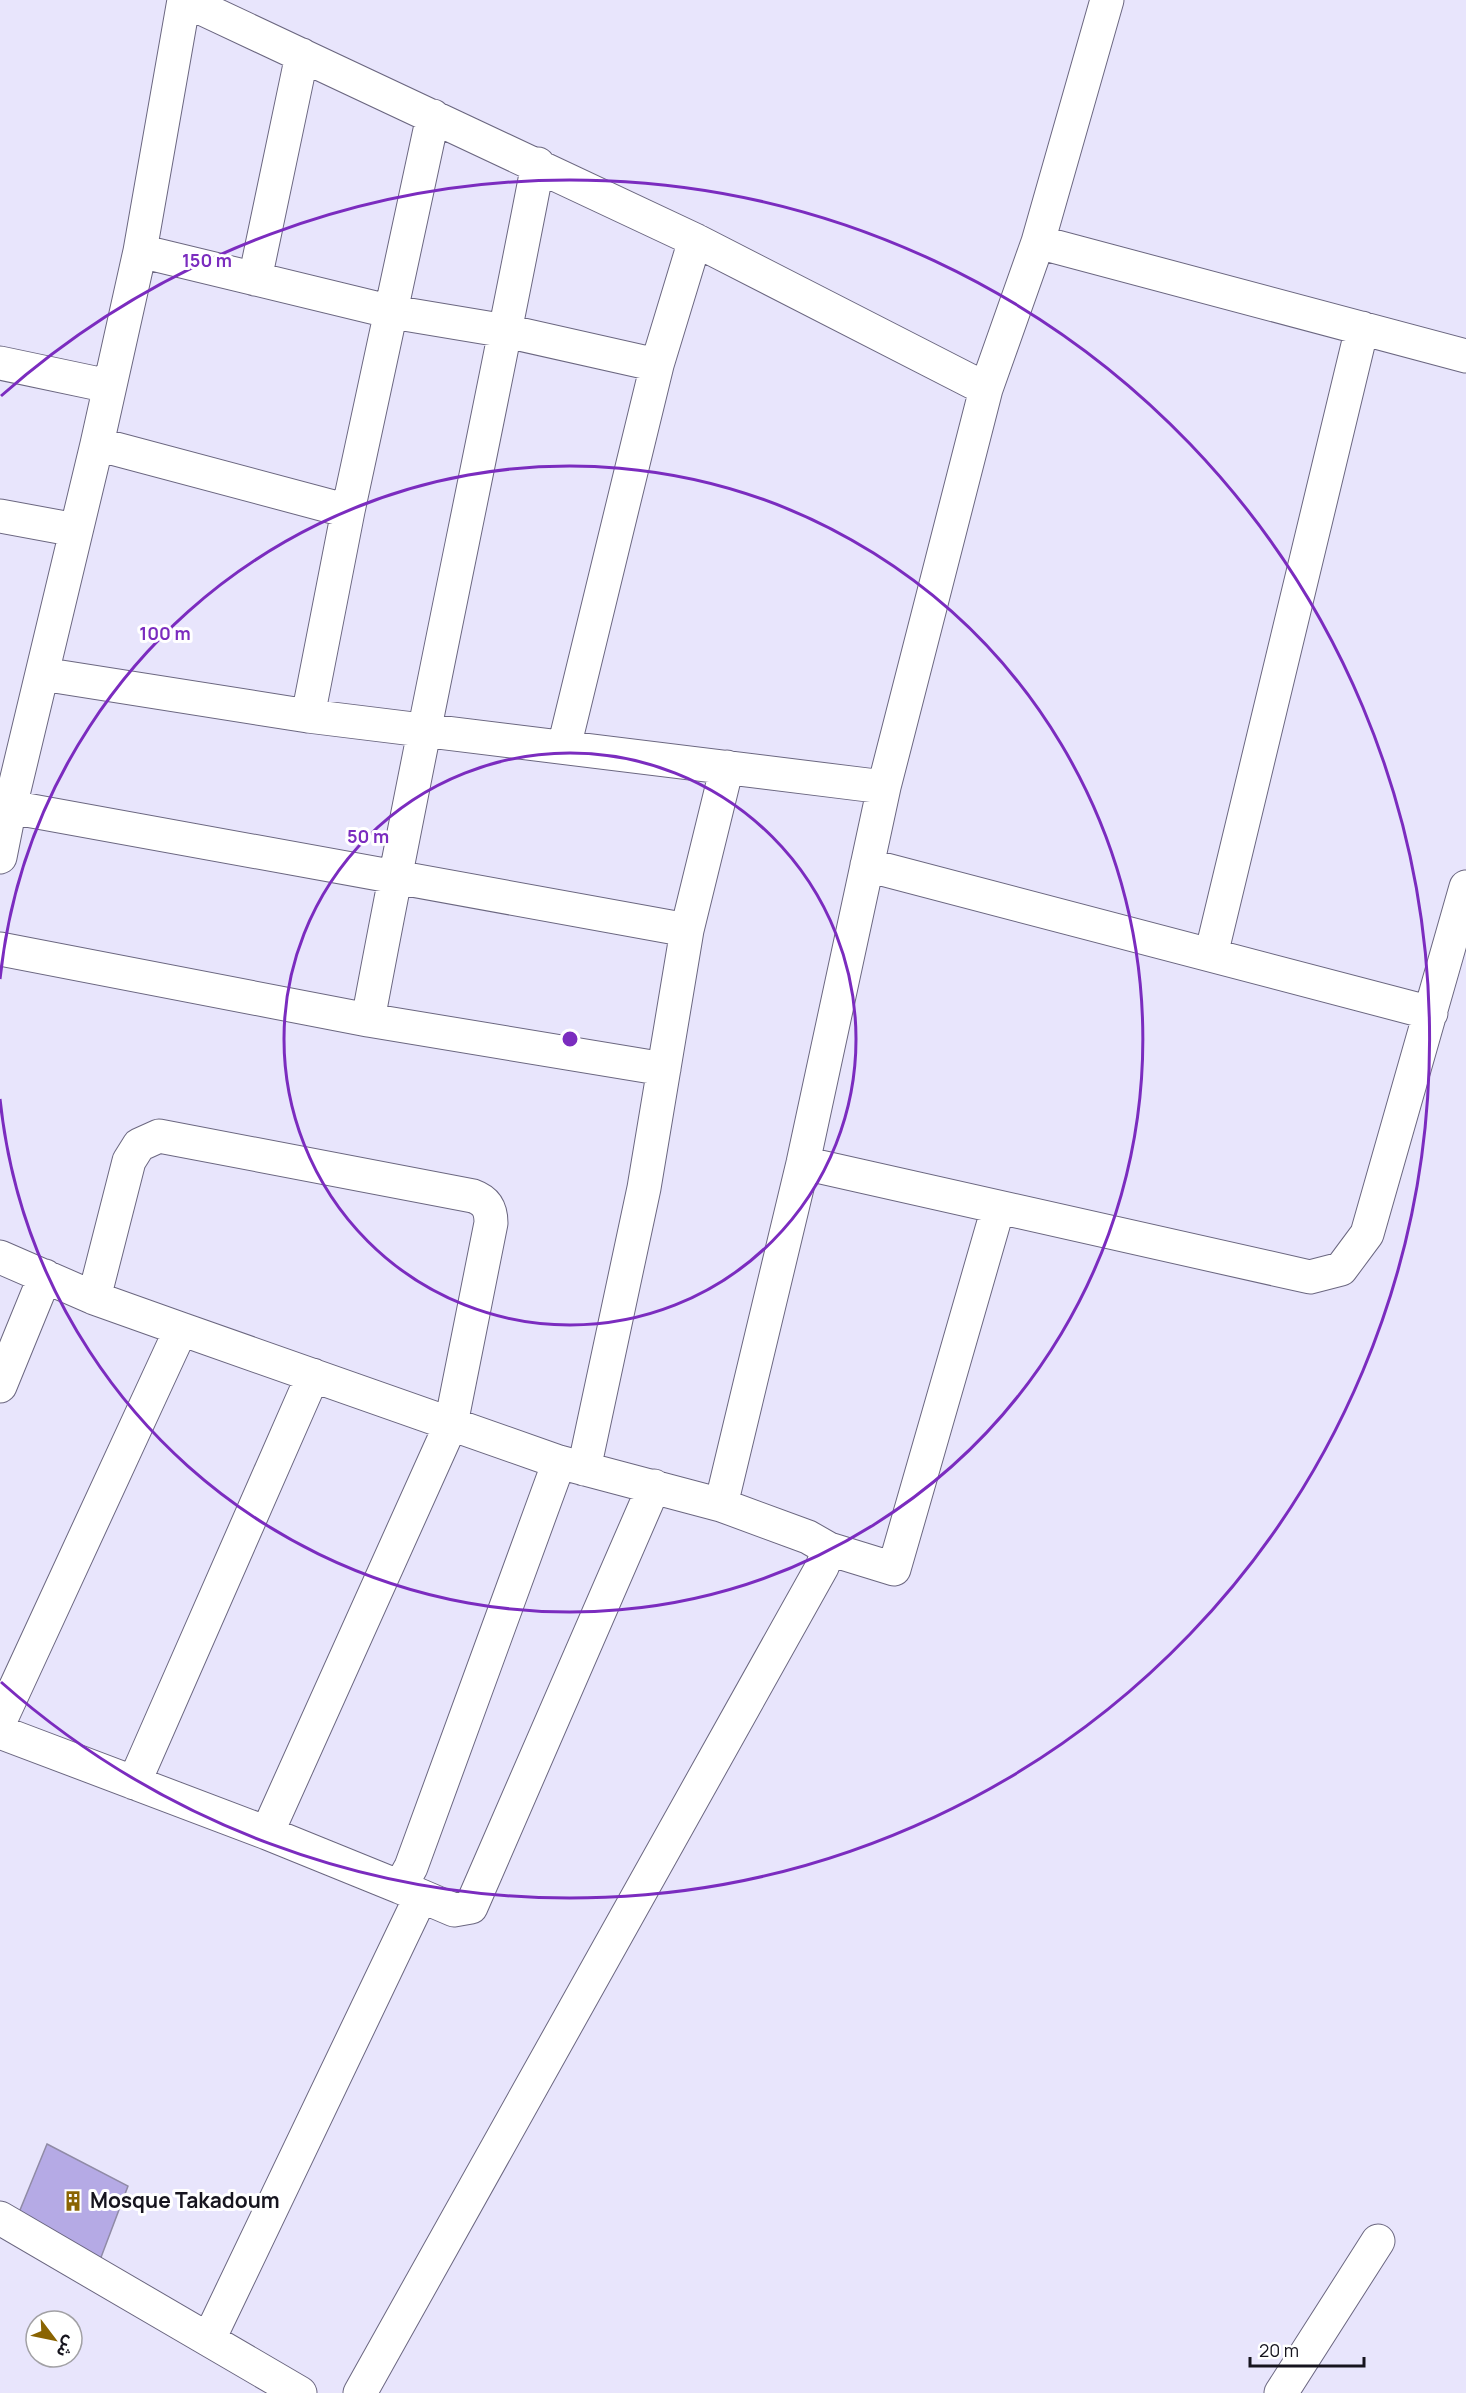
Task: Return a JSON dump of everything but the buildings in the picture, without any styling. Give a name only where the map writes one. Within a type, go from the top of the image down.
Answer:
[{"type":"street","points":[[0,856],[5,805],[42,675],[140,251],[184,0],[538,164],[695,240],[986,390]]},
{"type":"street","points":[[721,1505],[803,1163],[884,786],[986,390],[1038,242],[1107,0]]},
{"type":"street","points":[[255,279],[302,55]]},
{"type":"street","points":[[308,716],[348,511],[433,116]]},
{"type":"street","points":[[368,1020],[394,876],[506,332],[538,164]]},
{"type":"street","points":[[564,747],[657,365],[695,240]]},
{"type":"street","points":[[1038,242],[1466,356]]},
{"type":"street","points":[[140,251],[392,312],[506,332],[657,365]]},
{"type":"street","points":[[1211,955],[1362,328]]},
{"type":"street","points":[[0,363],[109,386]]},
{"type":"street","points":[[97,444],[348,511]]},
{"type":"street","points":[[0,516],[76,530]]},
{"type":"street","points":[[42,675],[308,716],[884,786]]},
{"type":"street","points":[[209,2339],[411,1891],[411,1867],[572,1465],[644,1188],[687,930],[727,767]]},
{"type":"street","points":[[5,805],[687,930]]},
{"type":"street","points":[[867,865],[1431,1013]]},
{"type":"street","points":[[803,1163],[1310,1277],[1341,1269],[1367,1234],[1466,887]]},
{"type":"street","points":[[0,950],[368,1020],[664,1070]]},
{"type":"street","points":[[94,1298],[129,1161],[135,1149],[150,1138],[159,1136],[473,1196],[487,1204],[491,1213],[491,1223],[451,1424],[267,1833]]},
{"type":"street","points":[[0,1257],[94,1298],[451,1424],[572,1465],[721,1505],[808,1537],[829,1549],[894,1569],[998,1208]]},
{"type":"street","points":[[0,1386],[45,1276]]},
{"type":"street","points":[[0,1721],[181,1329]]},
{"type":"street","points":[[134,1783],[313,1375]]},
{"type":"street","points":[[0,1732],[267,1833],[454,1910],[471,1907],[654,1486]]},
{"type":"street","points":[[360,2393],[822,1567],[829,1549]]},
{"type":"street","points":[[0,2218],[300,2393]]},
{"type":"street","points":[[1281,2393],[1378,2241]]},
{"type":"place","name":"Mosque Takadoum","points":[[73,2201]]}]
